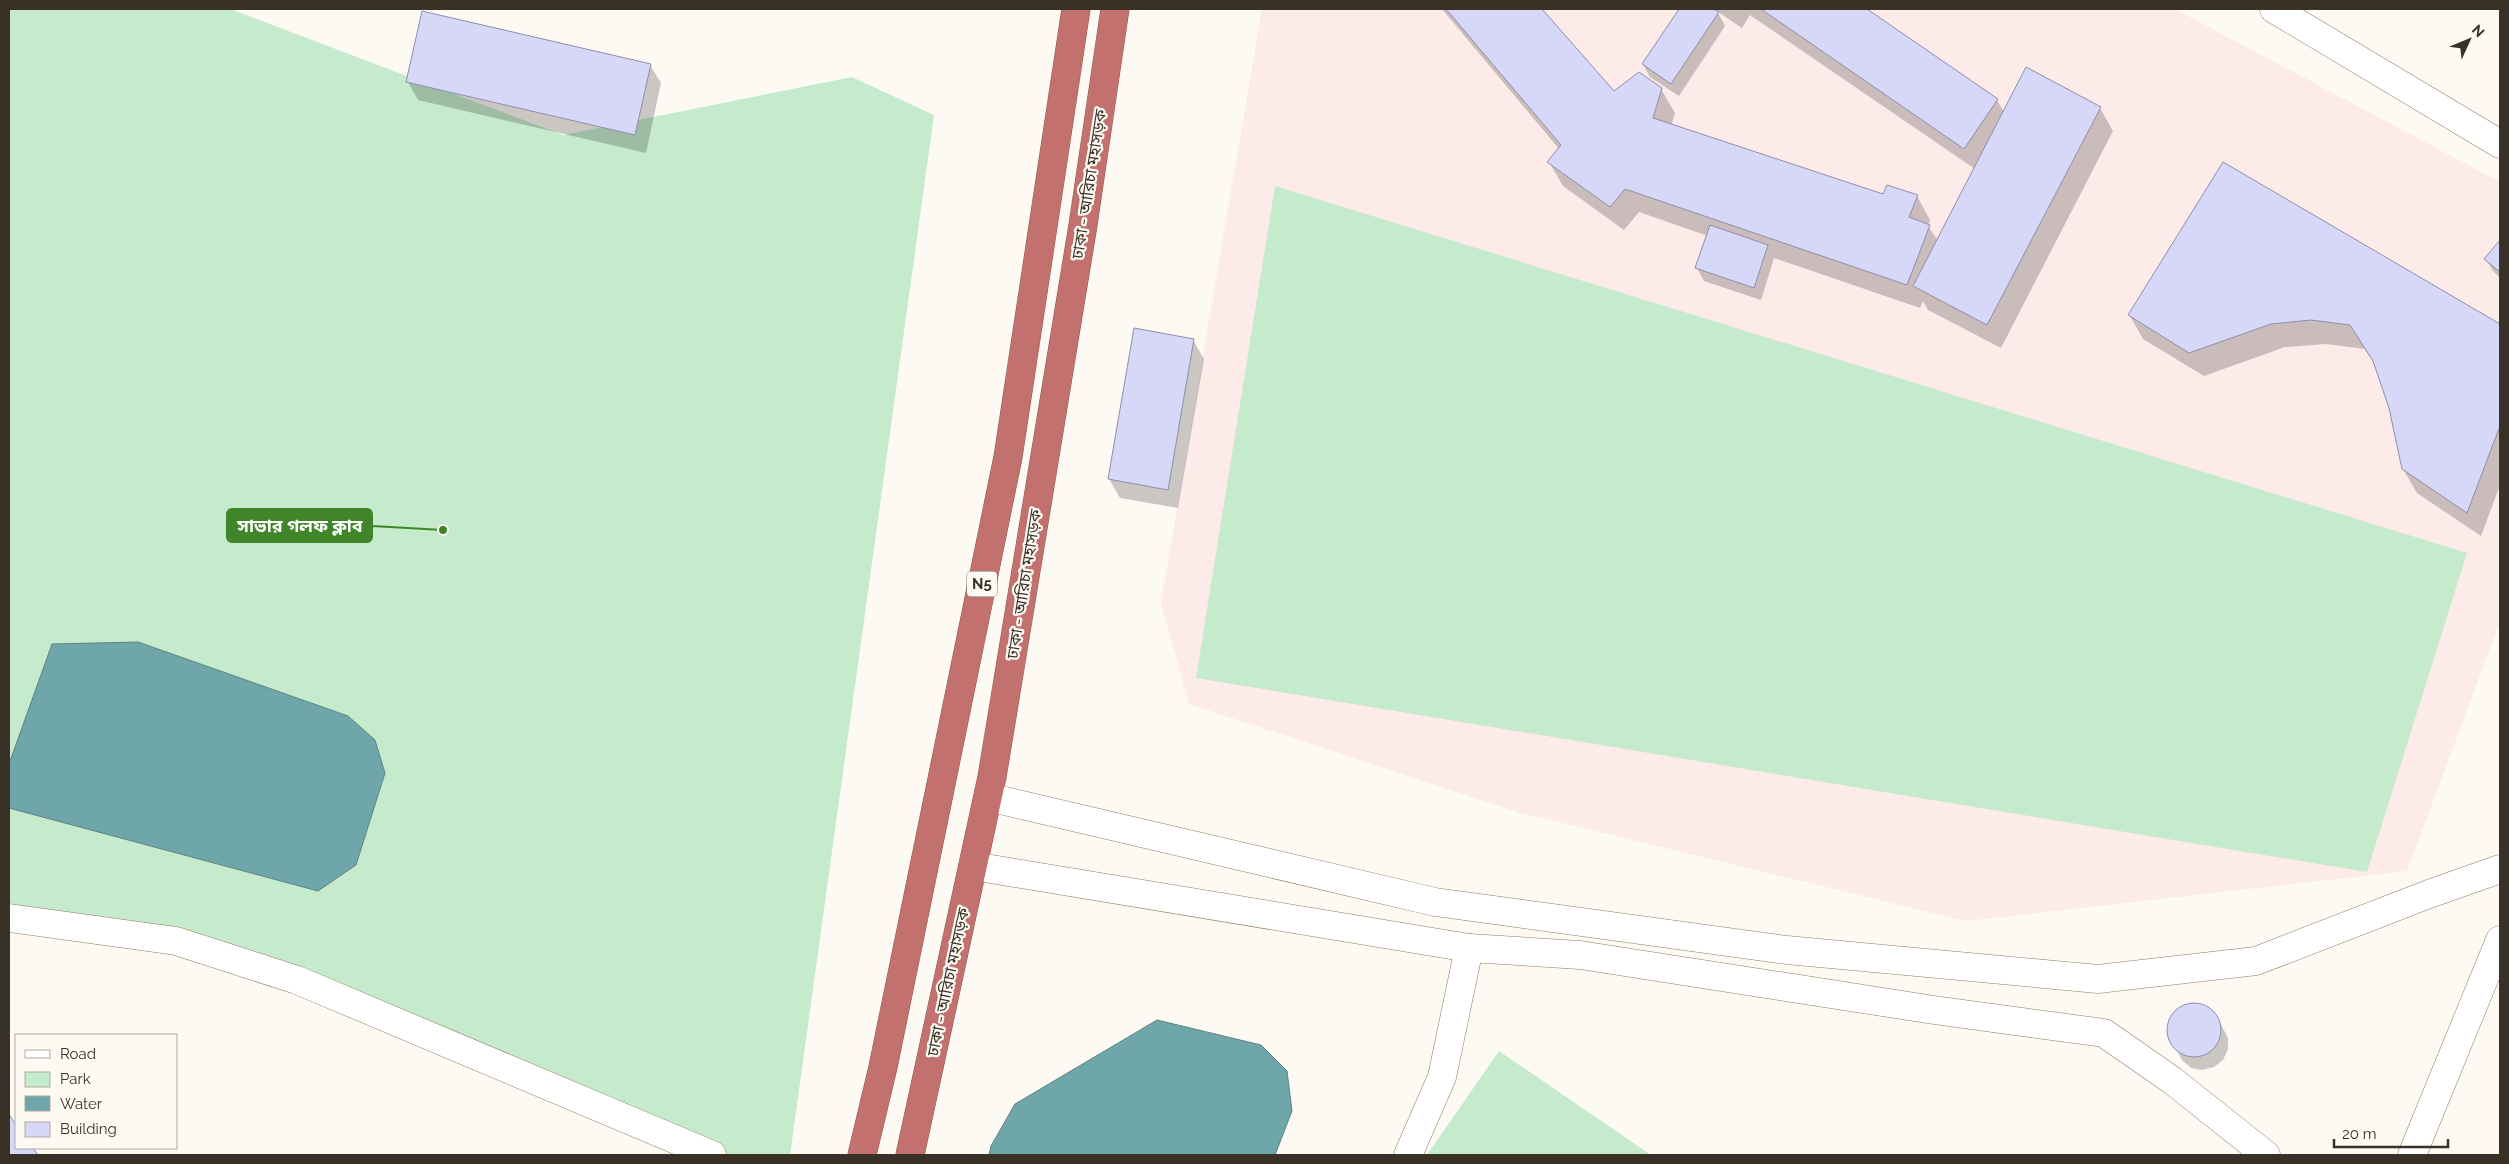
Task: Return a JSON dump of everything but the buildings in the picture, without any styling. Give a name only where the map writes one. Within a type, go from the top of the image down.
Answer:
[{"type":"highway","name":"N5","points":[[862,1155],[883,1067],[1008,457],[1076,9]]},
{"type":"highway","name":"ঢাকা - আরিচা মহাসড়ক","points":[[910,1155],[988,797],[1083,225],[1115,9]]},
{"type":"street","points":[[2274,9],[2500,144]]},
{"type":"street","points":[[988,797],[1435,902],[1787,950],[2098,979],[2256,961],[2429,894],[2500,869]]},
{"type":"street","points":[[973,866],[1469,948],[1580,955],[1914,1007],[2104,1033],[2174,1081],[2266,1155]]},
{"type":"street","points":[[9,918],[176,941],[297,980],[712,1155]]},
{"type":"street","points":[[2412,1155],[2500,940]]},
{"type":"street","points":[[1408,1155],[1442,1077],[1469,948]]},
{"type":"shaded area","points":[[1262,9],[2175,9],[2500,182],[2500,621],[2407,871],[1966,921],[1521,813],[1189,704],[1161,603]]},
{"type":"green space","points":[[9,9],[230,9],[563,135],[852,77],[934,115],[790,1155],[688,1155],[176,941],[9,926]]},
{"type":"green space","points":[[1275,186],[2467,553],[2367,872],[1196,678]]},
{"type":"green space","points":[[1499,1051],[1651,1155],[1427,1155]]},
{"type":"water","points":[[138,642],[348,716],[375,740],[385,773],[356,865],[318,891],[9,808],[9,764],[52,644]]},
{"type":"water","points":[[1157,1020],[1261,1045],[1287,1071],[1292,1111],[1275,1155],[989,1155],[991,1146],[1015,1104]]},
{"type":"place","name":"সাভার গলফ ক্লাব","points":[[443,530]]}]
